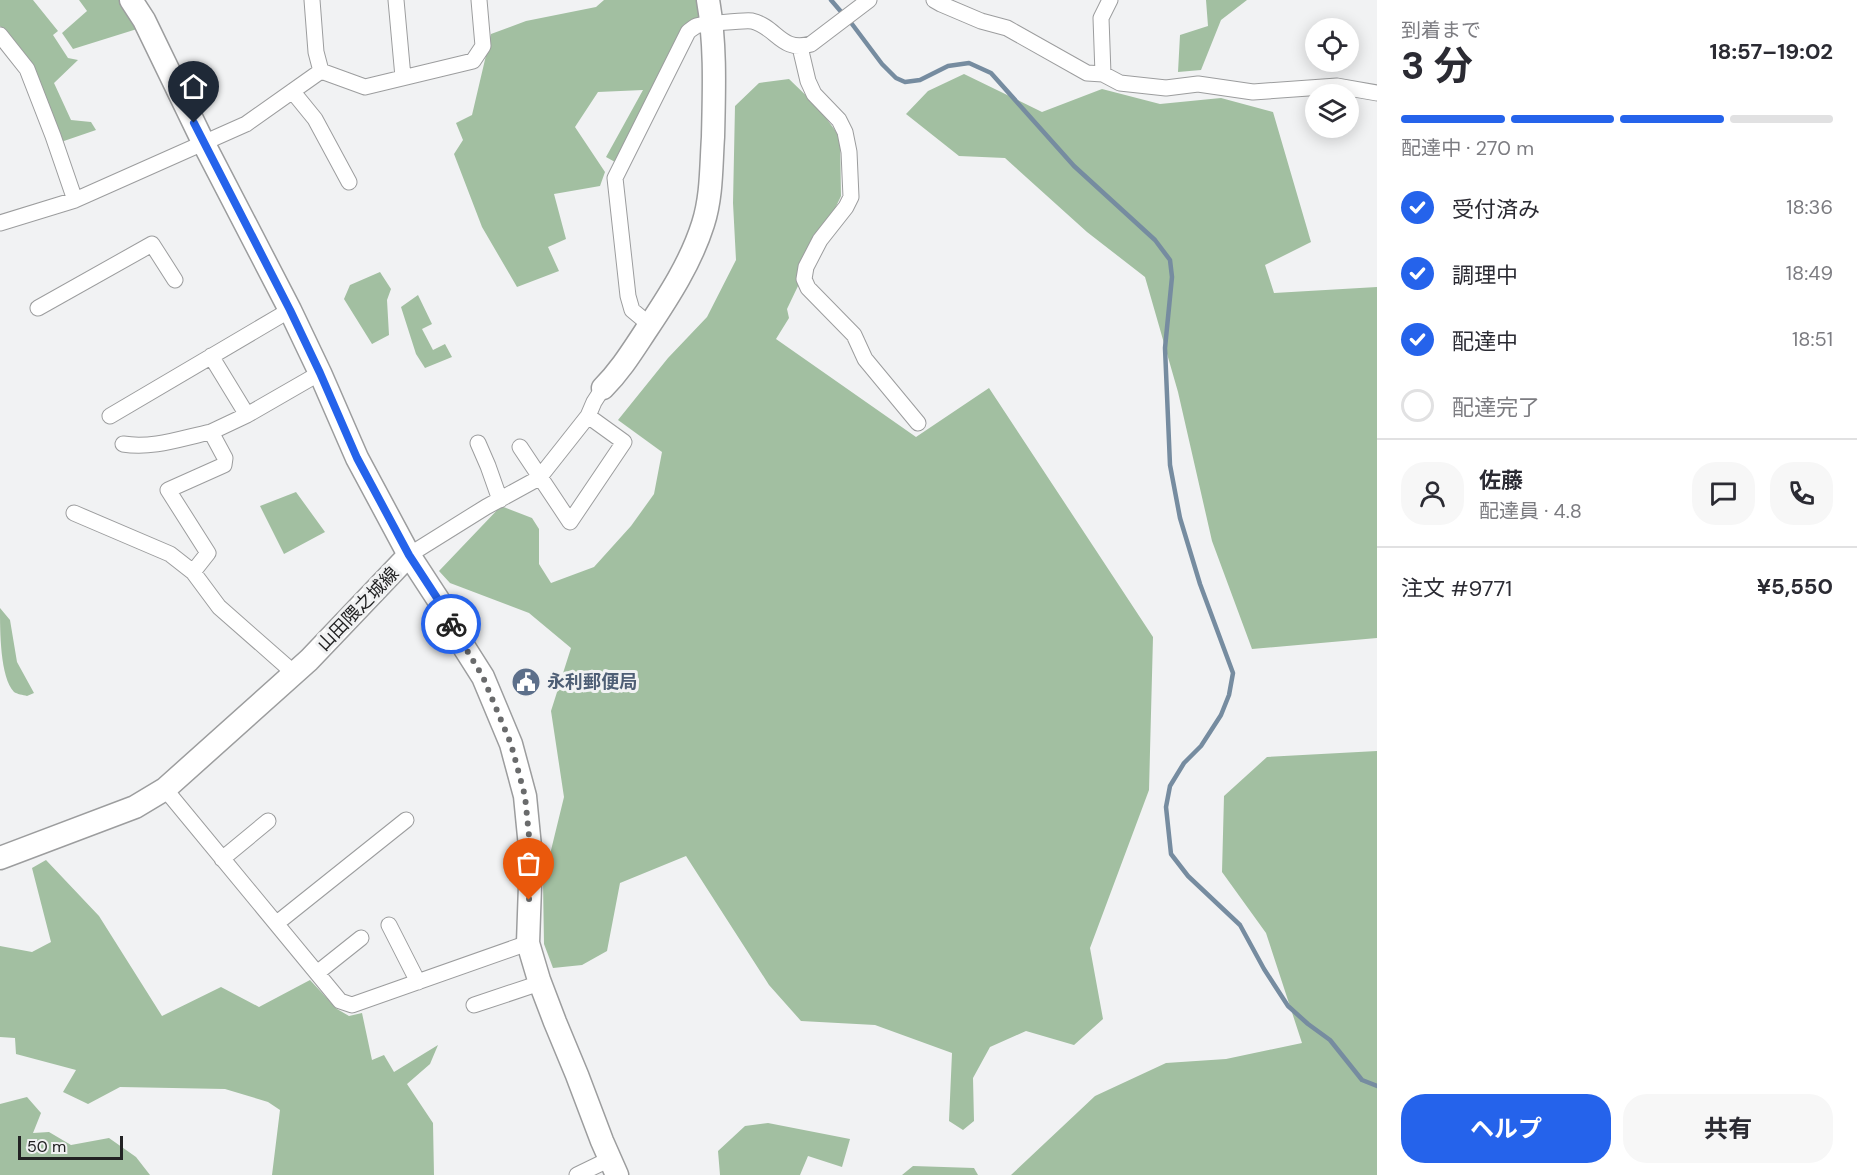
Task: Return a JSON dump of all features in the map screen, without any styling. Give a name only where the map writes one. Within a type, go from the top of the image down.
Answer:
[{"type":"main road","name":"山田隈之城線","points":[[0,858],[135,807],[165,789],[309,660],[409,555],[357,458],[290,310],[204,144],[144,20],[131,0]]},
{"type":"main road","points":[[603,388],[620,371],[650,326],[689,260],[704,223],[711,181],[714,89],[712,24],[708,0]]},
{"type":"main road","points":[[409,555],[483,677],[511,744],[525,796],[531,856],[528,943],[540,983],[614,1167]]},
{"type":"street","points":[[312,0],[316,52],[321,71]]},
{"type":"street","points":[[396,0],[403,77]]},
{"type":"street","points":[[321,71],[365,87],[473,61],[483,46],[479,0]]},
{"type":"street","points":[[650,326],[632,310],[628,296],[615,178],[688,32],[696,26],[751,21],[764,27],[786,44],[800,47],[811,44],[869,0]]},
{"type":"street","points":[[934,0],[981,21],[1007,28],[1087,73],[1103,74],[1120,82],[1166,88],[1198,84],[1253,92],[1337,86],[1377,93]]},
{"type":"street","points":[[1103,74],[1101,18],[1110,0]]},
{"type":"street","points":[[0,34],[27,69],[75,200]]},
{"type":"street","points":[[800,47],[808,81],[814,94],[839,120],[845,132],[849,152],[851,197],[820,240],[806,267],[804,279],[808,288],[854,335],[865,358],[918,423]]},
{"type":"street","points":[[0,224],[75,200],[246,124],[321,71]]},
{"type":"street","points":[[293,92],[315,119],[349,182]]},
{"type":"street","points":[[38,308],[153,244],[175,280]]},
{"type":"street","points":[[110,416],[290,310]]},
{"type":"street","points":[[212,356],[247,414]]},
{"type":"street","points":[[123,444],[136,446],[159,444],[211,432],[320,373]]},
{"type":"street","points":[[409,555],[539,478],[588,416],[603,388]]},
{"type":"street","points":[[520,447],[570,522],[624,442],[588,416]]},
{"type":"street","points":[[193,572],[208,554],[168,490],[224,465],[225,459],[211,432]]},
{"type":"street","points":[[478,443],[500,500]]},
{"type":"street","points":[[74,513],[170,554],[193,572],[219,607],[294,673]]},
{"type":"street","points":[[165,789],[340,1001],[352,1005],[528,943]]},
{"type":"street","points":[[276,923],[406,820]]},
{"type":"street","points":[[222,859],[268,821]]},
{"type":"street","points":[[389,925],[418,982]]},
{"type":"street","points":[[317,973],[361,938]]},
{"type":"street","points":[[474,1005],[540,983]]},
{"type":"street","points":[[577,1175],[614,1167]]},
{"type":"green space","points":[[0,0],[33,0],[58,31],[53,35],[68,58],[78,60],[54,83],[71,120],[91,122],[96,130],[61,142],[32,65],[0,26]]},
{"type":"green space","points":[[79,0],[120,0],[137,29],[73,49],[62,33],[87,11]]},
{"type":"green space","points":[[604,0],[697,0],[699,18],[615,162],[606,157],[643,90],[598,92],[575,127],[605,172],[600,186],[554,194],[566,239],[548,247],[559,271],[517,287],[482,227],[454,154],[463,140],[456,123],[472,115],[491,34],[526,21],[596,7]]},
{"type":"green space","points":[[1206,0],[1247,0],[1221,20],[1201,70],[1178,72],[1180,35],[1208,26]]},
{"type":"green space","points":[[964,74],[1042,112],[1102,89],[1160,104],[1221,98],[1273,112],[1311,242],[1265,265],[1274,293],[1377,287],[1377,638],[1252,649],[1212,541],[1178,392],[1145,277],[1087,232],[1005,158],[959,156],[906,114],[928,91]]},
{"type":"green space","points":[[789,79],[818,107],[840,137],[841,196],[787,309],[789,318],[776,339],[916,437],[989,388],[1153,637],[1149,790],[1090,948],[1103,1019],[1074,1045],[1026,1031],[990,1047],[973,1078],[974,1121],[963,1130],[949,1121],[952,1053],[875,1025],[801,1021],[769,985],[686,856],[620,883],[607,951],[582,965],[553,968],[544,944],[543,883],[564,797],[551,711],[571,648],[529,613],[450,583],[439,571],[501,506],[532,518],[539,529],[539,564],[551,583],[594,567],[631,526],[654,494],[662,452],[618,420],[668,358],[707,317],[736,260],[733,203],[735,106],[759,83]]},
{"type":"green space","points":[[380,272],[391,289],[387,300],[389,335],[372,344],[344,299],[350,285]]},
{"type":"green space","points":[[418,295],[432,324],[422,329],[433,350],[445,344],[452,357],[425,368],[416,354],[401,307]]},
{"type":"green space","points":[[296,492],[325,532],[284,554],[260,506]]},
{"type":"green space","points":[[0,608],[10,620],[17,662],[34,693],[27,696],[14,692],[6,676],[3,665]]},
{"type":"green space","points":[[1377,751],[1377,1175],[1011,1175],[1095,1096],[1166,1063],[1226,1059],[1302,1043],[1266,933],[1222,872],[1224,796],[1267,757]]},
{"type":"green space","points":[[46,860],[99,916],[162,1016],[221,987],[259,1007],[310,980],[337,1009],[349,1016],[362,1013],[372,1060],[384,1055],[394,1072],[438,1045],[430,1064],[407,1084],[433,1123],[434,1175],[272,1175],[280,1110],[268,1102],[225,1089],[120,1087],[88,1104],[63,1092],[76,1070],[16,1054],[15,1038],[0,1037],[0,946],[32,952],[51,942],[32,868]]},
{"type":"green space","points":[[27,1097],[41,1113],[33,1133],[49,1132],[71,1145],[109,1138],[136,1157],[150,1175],[0,1175],[0,1104]]},
{"type":"green space","points":[[768,1123],[850,1139],[842,1167],[808,1156],[800,1175],[720,1175],[718,1151],[745,1126]]},
{"type":"green space","points":[[913,1166],[974,1168],[978,1175],[902,1175]]},
{"type":"waterway","points":[[831,0],[843,14]]},
{"type":"waterway","points":[[849,20],[882,64],[896,78],[905,82],[920,80],[948,66],[969,63],[991,73],[1074,166],[1155,240],[1170,260],[1172,277],[1165,348],[1170,465],[1180,518],[1200,584],[1233,673],[1229,695],[1221,715],[1201,746],[1184,763],[1170,786],[1166,807],[1171,854],[1188,876],[1240,925],[1288,1006],[1330,1040],[1362,1080],[1377,1086]]},
{"type":"way so far","points":[[451,624],[483,677],[511,744],[525,796],[531,856],[529,900]]},
{"type":"place","name":"永利郵便局","points":[[526,682]]},
{"type":"route","points":[[194,123],[290,310],[357,458],[409,555],[451,624]]}]
